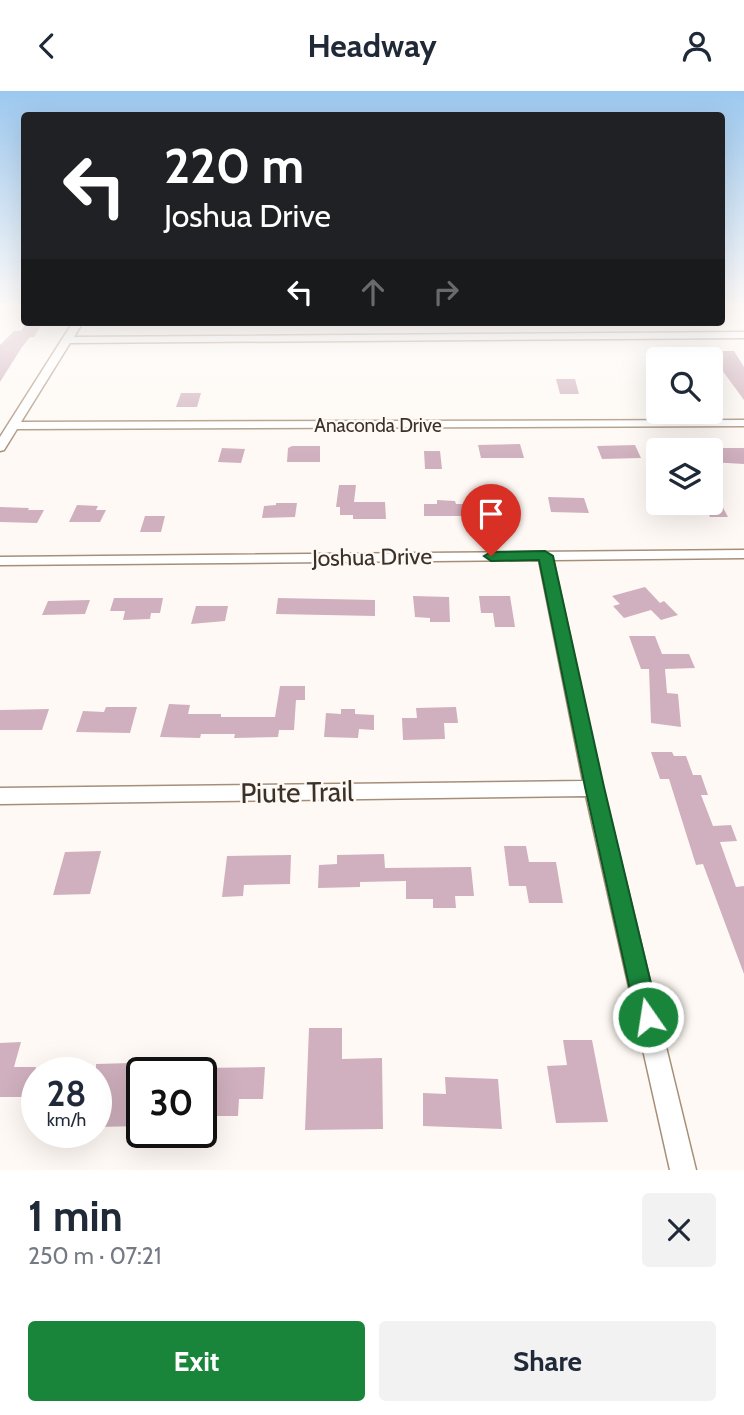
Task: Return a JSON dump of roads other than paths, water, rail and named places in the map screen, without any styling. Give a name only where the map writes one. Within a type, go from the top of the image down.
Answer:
[{"type":"street","points":[[0,447],[58,354]]},
{"type":"street","name":"Anaconda Drive","points":[[13,426],[744,423]]},
{"type":"street","name":"Joshua Drive","points":[[0,561],[744,554]]},
{"type":"street","points":[[545,556],[594,787],[683,1170]]},
{"type":"street","name":"Piute Trail","points":[[0,796],[594,787]]}]
